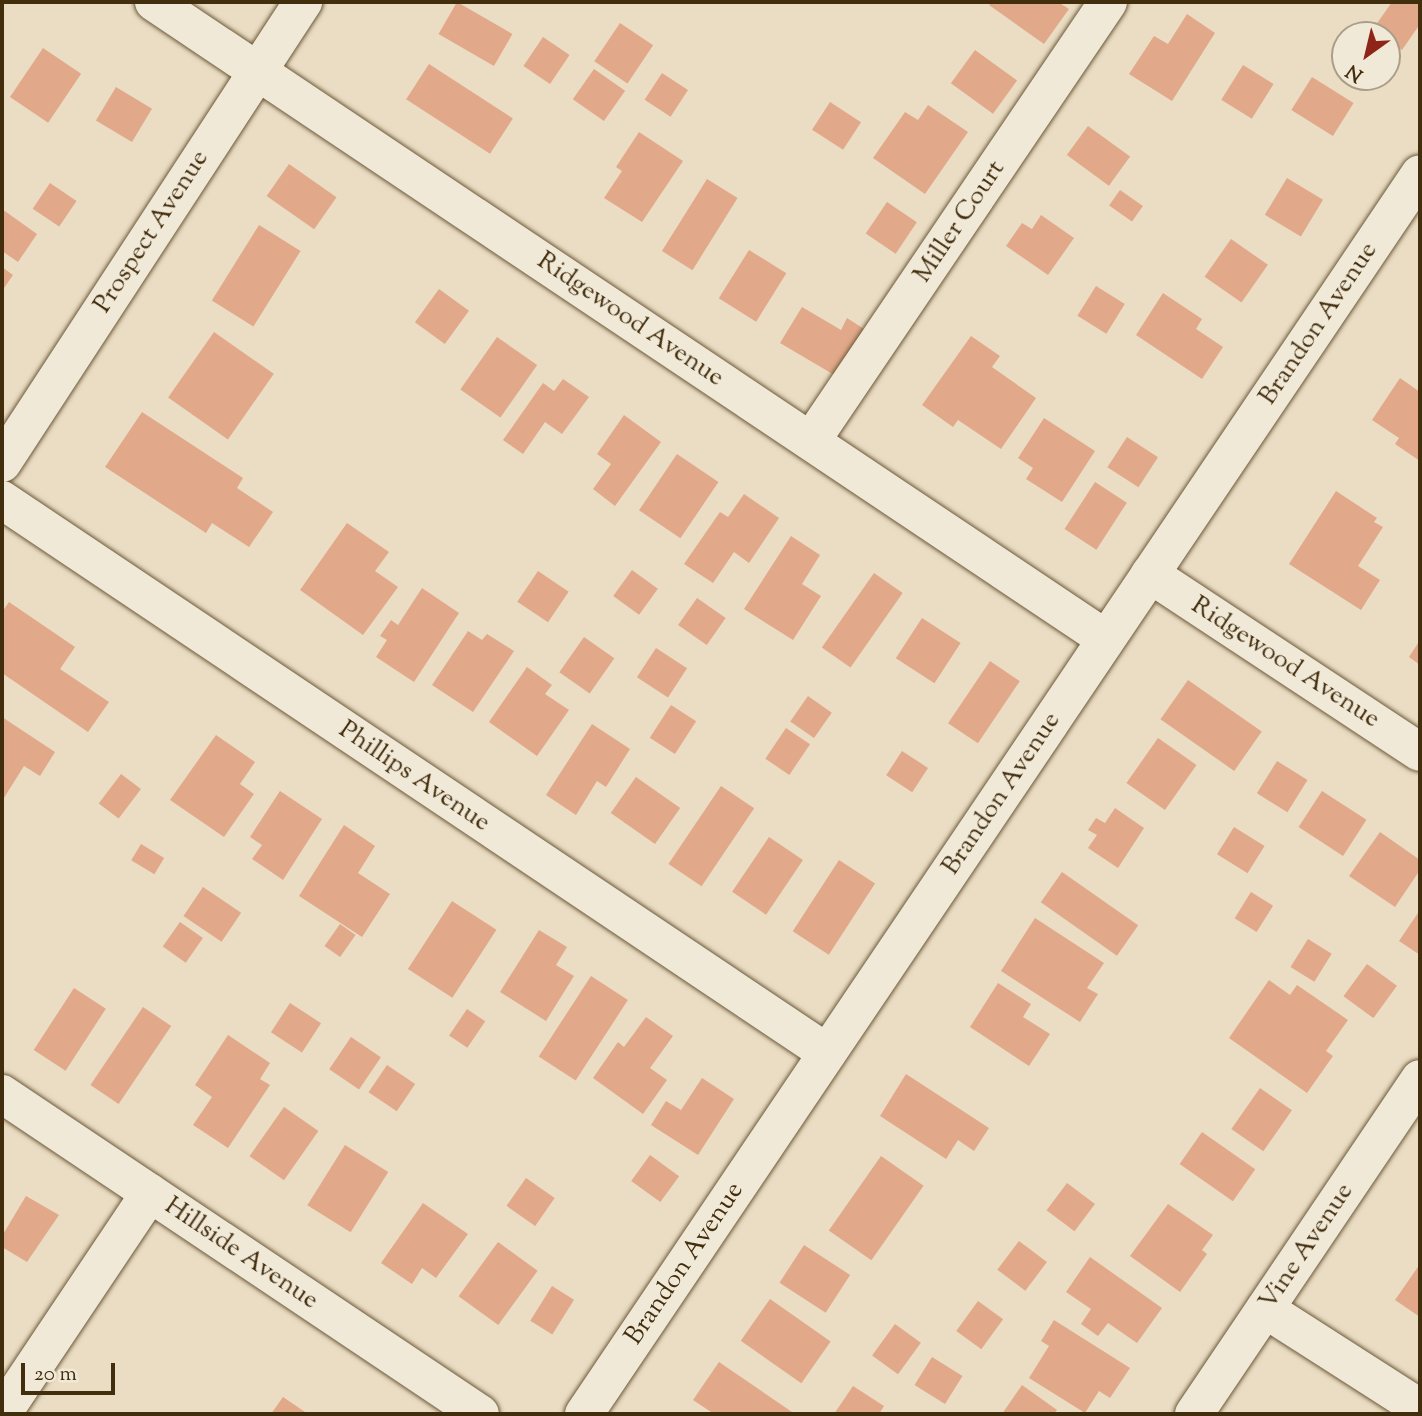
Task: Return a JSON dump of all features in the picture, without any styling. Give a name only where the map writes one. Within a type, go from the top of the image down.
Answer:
[{"type":"street","name":"Ridgewood Avenue","points":[[154,2],[1106,639]]},
{"type":"street","name":"Prospect Avenue","points":[[2,463],[303,2]]},
{"type":"street","name":"Miller Court","points":[[811,442],[1108,2]]},
{"type":"street","name":"Brandon Avenue","points":[[584,1414],[1420,174]]},
{"type":"street","name":"Phillips Avenue","points":[[2,500],[827,1053]]},
{"type":"street","name":"Ridgewood Avenue","points":[[1150,574],[1420,752]]},
{"type":"street","name":"Vine Avenue","points":[[1194,1414],[1420,1079]]},
{"type":"street","name":"Hillside Avenue","points":[[2,1094],[480,1414]]},
{"type":"street","points":[[2,1414],[150,1193]]},
{"type":"street","points":[[1265,1308],[1420,1408]]},
{"type":"building","points":[[457,2],[512,34],[494,66],[438,34]]},
{"type":"building","points":[[992,2],[1058,2],[1069,9],[1044,44],[989,5]]},
{"type":"building","points":[[1392,2],[1420,2],[1420,24],[1402,50],[1401,21],[1379,21]]},
{"type":"building","points":[[1187,14],[1215,33],[1172,101],[1129,74],[1154,36],[1168,44]]},
{"type":"building","points":[[620,23],[653,45],[627,84],[594,61]]},
{"type":"building","points":[[543,37],[570,55],[550,84],[523,66]]},
{"type":"building","points":[[43,48],[81,74],[48,123],[10,97]]},
{"type":"building","points":[[975,50],[1017,81],[993,114],[951,83]]},
{"type":"building","points":[[429,64],[513,118],[490,154],[406,99]]},
{"type":"building","points":[[1243,65],[1274,84],[1252,119],[1221,100]]},
{"type":"building","points":[[594,69],[625,91],[604,121],[573,99]]},
{"type":"building","points":[[662,73],[688,90],[671,117],[645,100]]},
{"type":"building","points":[[1312,77],[1354,103],[1333,136],[1291,110]]},
{"type":"building","points":[[116,87],[152,109],[132,142],[96,120]]},
{"type":"building","points":[[830,102],[861,122],[843,150],[812,130]]},
{"type":"building","points":[[928,105],[968,132],[925,194],[873,158],[905,112],[918,120]]},
{"type":"building","points":[[1088,126],[1130,157],[1109,186],[1067,155]]},
{"type":"building","points":[[639,132],[683,161],[642,222],[604,198],[622,171],[616,167]]},
{"type":"building","points":[[289,164],[337,197],[314,229],[267,196]]},
{"type":"building","points":[[1287,178],[1323,200],[1301,236],[1265,215]]},
{"type":"building","points":[[707,179],[738,198],[692,270],[662,251]]},
{"type":"building","points":[[50,183],[77,201],[59,227],[33,209]]},
{"type":"building","points":[[1120,190],[1143,206],[1132,222],[1109,206]]},
{"type":"building","points":[[887,202],[917,222],[896,254],[866,234]]},
{"type":"building","points":[[2,209],[37,234],[18,262],[2,251]]},
{"type":"building","points":[[1041,215],[1074,238],[1048,275],[1006,246],[1022,223],[1032,229]]},
{"type":"building","points":[[259,225],[301,251],[253,326],[212,300]]},
{"type":"building","points":[[1231,239],[1268,265],[1241,302],[1205,277]]},
{"type":"building","points":[[749,250],[786,273],[756,322],[719,298]]},
{"type":"building","points":[[2,267],[13,275],[2,291]]},
{"type":"building","points":[[1096,286],[1125,304],[1106,334],[1077,316]]},
{"type":"building","points":[[439,289],[469,311],[445,344],[415,322]]},
{"type":"building","points":[[1163,293],[1202,319],[1196,329],[1223,347],[1202,379],[1136,335]]},
{"type":"building","points":[[802,307],[841,330],[847,318],[864,329],[836,376],[780,343]]},
{"type":"building","points":[[214,332],[274,374],[228,439],[168,398]]},
{"type":"building","points":[[971,336],[1000,356],[992,367],[1036,398],[1001,449],[958,420],[953,427],[922,405]]},
{"type":"building","points":[[497,337],[537,365],[500,418],[460,389]]},
{"type":"building","points":[[1400,378],[1420,392],[1420,461],[1395,444],[1399,438],[1372,420]]},
{"type":"building","points":[[563,379],[589,397],[562,434],[545,422],[523,454],[503,440],[543,383],[554,391]]},
{"type":"building","points":[[142,412],[243,478],[237,488],[273,512],[249,547],[212,523],[206,533],[105,467]]},
{"type":"building","points":[[624,415],[661,442],[615,506],[593,489],[611,464],[597,454]]},
{"type":"building","points":[[1044,418],[1095,451],[1062,502],[1026,479],[1033,468],[1018,458]]},
{"type":"building","points":[[1127,437],[1158,457],[1138,487],[1107,467]]},
{"type":"building","points":[[677,454],[718,482],[680,538],[639,510]]},
{"type":"building","points":[[1095,482],[1127,503],[1096,550],[1065,529]]},
{"type":"building","points":[[1336,491],[1377,518],[1374,522],[1383,527],[1358,566],[1380,580],[1361,610],[1289,564]]},
{"type":"building","points":[[744,494],[779,518],[749,563],[734,552],[713,583],[684,564],[720,512],[728,517]]},
{"type":"building","points":[[347,523],[389,552],[375,571],[398,587],[363,635],[300,590]]},
{"type":"building","points":[[791,536],[820,555],[802,584],[821,596],[793,640],[744,609]]},
{"type":"building","points":[[632,570],[658,589],[639,615],[613,596]]},
{"type":"building","points":[[538,571],[569,592],[548,622],[517,602]]},
{"type":"building","points":[[874,573],[903,593],[850,668],[822,648]]},
{"type":"building","points":[[422,588],[459,613],[414,682],[376,657],[387,640],[380,636],[391,620],[398,625]]},
{"type":"building","points":[[697,598],[726,618],[707,645],[678,625]]},
{"type":"building","points":[[9,602],[75,647],[60,669],[109,702],[88,732],[2,673],[2,612]]},
{"type":"building","points":[[922,618],[961,643],[934,683],[896,658]]},
{"type":"building","points":[[468,631],[482,640],[487,634],[514,651],[473,712],[432,685]]},
{"type":"building","points":[[584,637],[614,658],[590,693],[559,672]]},
{"type":"building","points":[[1420,640],[1420,665],[1409,657]]},
{"type":"building","points":[[656,648],[687,668],[668,698],[637,677]]},
{"type":"building","points":[[990,661],[1020,681],[978,743],[948,723]]},
{"type":"building","points":[[527,667],[552,685],[545,694],[569,710],[537,756],[489,722]]},
{"type":"building","points":[[1188,680],[1262,732],[1234,771],[1160,719]]},
{"type":"building","points":[[808,696],[832,713],[814,738],[790,721]]},
{"type":"building","points":[[671,705],[696,721],[675,754],[650,738]]},
{"type":"building","points":[[2,717],[55,752],[40,776],[24,766],[2,801]]},
{"type":"building","points":[[592,724],[630,749],[606,787],[597,781],[576,815],[546,795]]},
{"type":"building","points":[[786,728],[810,744],[789,775],[765,759]]},
{"type":"building","points":[[216,735],[255,762],[240,784],[254,794],[224,837],[170,800]]},
{"type":"building","points":[[1158,738],[1197,765],[1165,810],[1126,783]]},
{"type":"building","points":[[902,751],[928,768],[912,792],[886,775]]},
{"type":"building","points":[[1277,761],[1308,780],[1287,812],[1257,793]]},
{"type":"building","points":[[121,774],[141,789],[119,819],[99,804]]},
{"type":"building","points":[[636,777],[680,808],[655,844],[611,813]]},
{"type":"building","points":[[721,786],[754,808],[702,886],[668,864]]},
{"type":"building","points":[[280,791],[322,819],[283,880],[252,859],[262,845],[250,837]]},
{"type":"building","points":[[1322,791],[1366,820],[1343,856],[1299,827]]},
{"type":"building","points":[[1115,808],[1144,828],[1118,868],[1088,848],[1097,835],[1088,830],[1096,818],[1105,823]]},
{"type":"building","points":[[344,825],[375,846],[358,873],[390,894],[362,937],[299,896]]},
{"type":"building","points":[[1234,827],[1265,846],[1248,873],[1217,854]]},
{"type":"building","points":[[1380,832],[1420,860],[1420,870],[1395,907],[1349,876]]},
{"type":"building","points":[[769,837],[803,860],[766,915],[732,892]]},
{"type":"building","points":[[141,844],[164,858],[154,874],[131,860]]},
{"type":"building","points":[[839,860],[875,883],[829,955],[793,931]]},
{"type":"building","points":[[1062,872],[1138,925],[1117,956],[1041,902]]},
{"type":"building","points":[[203,887],[241,913],[222,942],[183,916]]},
{"type":"building","points":[[1251,892],[1273,906],[1257,932],[1235,918]]},
{"type":"building","points":[[452,901],[496,930],[452,998],[408,969]]},
{"type":"building","points":[[1420,910],[1420,955],[1399,941]]},
{"type":"building","points":[[1035,918],[1104,963],[1087,988],[1098,994],[1080,1022],[1001,971]]},
{"type":"building","points":[[180,922],[203,938],[186,963],[163,947]]},
{"type":"building","points":[[340,924],[356,935],[340,957],[325,946]]},
{"type":"building","points":[[539,930],[567,947],[556,965],[574,976],[546,1021],[500,992]]},
{"type":"building","points":[[1308,939],[1332,954],[1314,982],[1291,967]]},
{"type":"building","points":[[1367,964],[1397,986],[1373,1018],[1343,996]]},
{"type":"building","points":[[591,976],[628,1000],[576,1080],[539,1057]]},
{"type":"building","points":[[1269,980],[1290,995],[1297,985],[1348,1020],[1326,1051],[1333,1056],[1307,1093],[1229,1038]]},
{"type":"building","points":[[998,983],[1031,1004],[1023,1017],[1050,1034],[1029,1066],[970,1027]]},
{"type":"building","points":[[74,988],[106,1009],[66,1071],[34,1050]]},
{"type":"building","points":[[290,1003],[321,1023],[302,1053],[271,1032]]},
{"type":"building","points":[[143,1007],[171,1026],[119,1104],[90,1085]]},
{"type":"building","points":[[467,1009],[485,1021],[467,1048],[449,1036]]},
{"type":"building","points":[[646,1017],[673,1036],[650,1068],[667,1080],[643,1114],[593,1078],[618,1042],[624,1047]]},
{"type":"building","points":[[228,1035],[270,1063],[260,1079],[270,1085],[228,1148],[193,1125],[212,1097],[195,1085]]},
{"type":"building","points":[[351,1037],[381,1057],[359,1089],[329,1069]]},
{"type":"building","points":[[387,1065],[415,1084],[397,1111],[369,1092]]},
{"type":"building","points":[[906,1074],[989,1128],[974,1151],[958,1140],[946,1159],[880,1116]]},
{"type":"building","points":[[702,1078],[734,1099],[698,1155],[651,1125],[666,1101],[681,1110]]},
{"type":"building","points":[[1260,1088],[1292,1110],[1263,1151],[1231,1129]]},
{"type":"building","points":[[284,1107],[318,1131],[284,1180],[250,1156]]},
{"type":"building","points":[[1202,1132],[1255,1169],[1233,1201],[1180,1164]]},
{"type":"building","points":[[345,1145],[388,1172],[351,1232],[307,1205]]},
{"type":"building","points":[[650,1155],[679,1176],[660,1202],[631,1181]]},
{"type":"building","points":[[881,1156],[924,1186],[871,1260],[829,1231]]},
{"type":"building","points":[[526,1178],[555,1198],[535,1226],[506,1206]]},
{"type":"building","points":[[1067,1183],[1095,1204],[1074,1231],[1047,1210]]},
{"type":"building","points":[[26,1196],[59,1215],[27,1262],[2,1247],[2,1236]]},
{"type":"building","points":[[423,1203],[468,1234],[436,1278],[422,1268],[412,1284],[381,1263]]},
{"type":"building","points":[[1168,1204],[1213,1235],[1202,1250],[1207,1254],[1180,1292],[1130,1256]]},
{"type":"building","points":[[1019,1241],[1047,1262],[1025,1291],[997,1270]]},
{"type":"building","points":[[498,1242],[538,1271],[498,1325],[459,1296]]},
{"type":"building","points":[[804,1245],[850,1275],[826,1313],[779,1283]]},
{"type":"building","points":[[1090,1257],[1162,1308],[1137,1343],[1108,1323],[1098,1336],[1081,1324],[1091,1309],[1066,1292]]},
{"type":"building","points":[[1420,1264],[1420,1317],[1395,1300]]},
{"type":"building","points":[[552,1286],[574,1300],[552,1335],[530,1321]]},
{"type":"building","points":[[770,1299],[831,1341],[801,1383],[741,1341]]},
{"type":"building","points":[[978,1301],[1003,1319],[981,1349],[956,1331]]},
{"type":"building","points":[[1054,1320],[1130,1368],[1110,1398],[1099,1391],[1085,1413],[1029,1378],[1049,1346],[1041,1341]]},
{"type":"building","points":[[895,1324],[921,1343],[898,1374],[872,1356]]},
{"type":"building","points":[[932,1357],[963,1376],[945,1404],[915,1385]]},
{"type":"building","points":[[719,1362],[795,1414],[714,1414],[693,1400]]},
{"type":"building","points":[[1022,1385],[1057,1410],[1054,1414],[1002,1414]]},
{"type":"building","points":[[853,1386],[884,1406],[879,1414],[834,1414]]},
{"type":"building","points":[[283,1397],[308,1414],[271,1414]]}]
